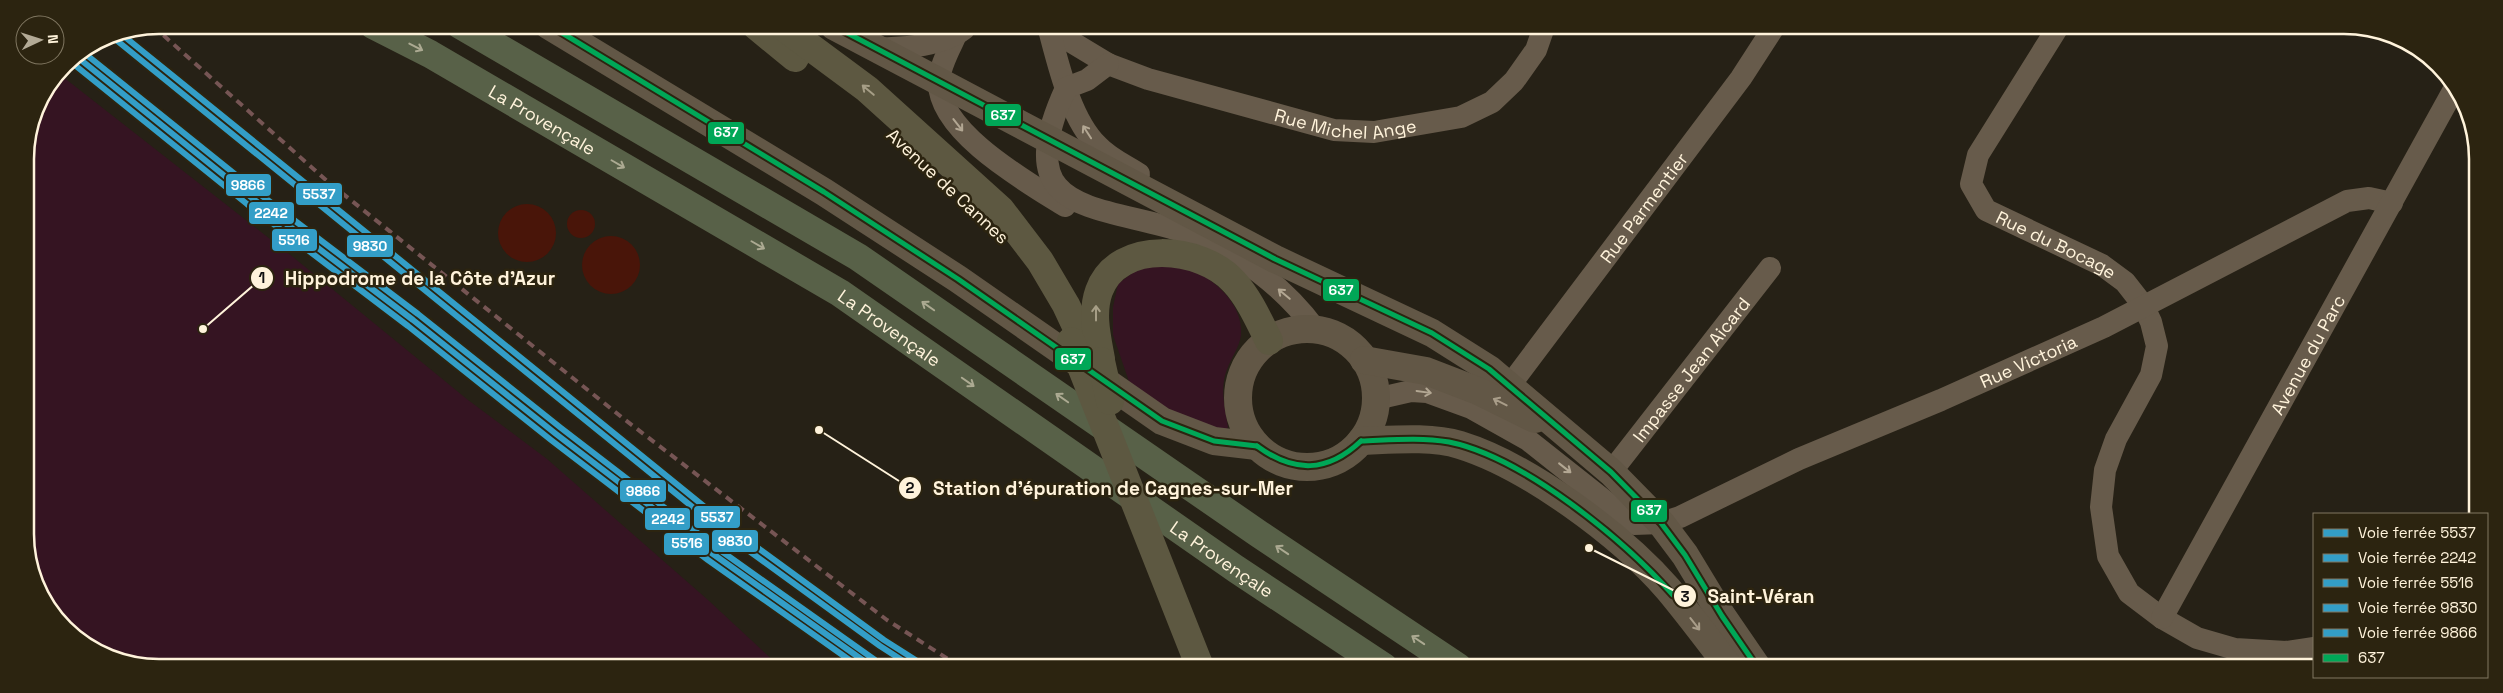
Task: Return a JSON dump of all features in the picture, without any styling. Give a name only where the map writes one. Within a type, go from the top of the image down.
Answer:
[{"type":"highway","name":"La Provençale","points":[[391,34],[430,54],[840,293],[1236,568],[1372,659]]},
{"type":"highway","points":[[475,34],[858,257],[1259,534],[1446,659]]},
{"type":"main road","points":[[561,34],[824,192],[958,279],[1162,421],[1214,441],[1257,446]]},
{"type":"main road","name":"Avenue de Cannes","points":[[775,34],[867,89],[1001,210],[1040,261],[1066,305],[1110,401],[1213,659]]},
{"type":"main road","points":[[850,34],[1048,137],[1275,259],[1432,333],[1490,369],[1611,472],[1661,523],[1686,555],[1722,616],[1752,659]]},
{"type":"main road","points":[[1087,351],[1096,334],[1096,304],[1107,276],[1120,265],[1133,258],[1156,254],[1178,255],[1210,265],[1234,281],[1247,299],[1269,341]]},
{"type":"main road","points":[[1316,330],[1340,338],[1356,350],[1364,360],[1372,375],[1376,399],[1371,425],[1361,441],[1339,459],[1313,467],[1288,464],[1269,455],[1257,446],[1245,427],[1240,410],[1239,394],[1246,366],[1260,348],[1269,341],[1289,332],[1316,330]]},
{"type":"main road","name":"Avenue de Cannes","points":[[1087,351],[1197,659]]},
{"type":"main road","points":[[1364,360],[1426,371],[1478,391],[1526,415],[1560,427]]},
{"type":"main road","points":[[1361,441],[1406,439],[1458,444],[1509,465],[1558,496],[1631,553],[1667,588],[1723,659]]},
{"type":"street","points":[[879,48],[903,48],[952,34]]},
{"type":"street","points":[[961,34],[939,81],[942,98],[956,123],[972,141],[1011,172],[1080,216],[1145,236],[1168,240],[1186,247],[1210,265]]},
{"type":"street","points":[[1049,34],[1066,88],[1087,134],[1098,147],[1156,185],[1178,207]]},
{"type":"street","name":"Rue Michel Ange","points":[[1059,34],[1108,64],[1148,79],[1316,126],[1334,130],[1374,132],[1461,118],[1492,102],[1514,81],[1536,50],[1542,34]]},
{"type":"street","name":"Rue Parmentier","points":[[1510,385],[1741,78],[1769,34]]},
{"type":"street","name":"Rue du Bocage","points":[[2054,34],[1978,155],[1971,184],[1986,210],[2102,265],[2125,282],[2143,305],[2151,322],[2156,346],[2150,375],[2116,439],[2105,470],[2101,507],[2108,556],[2129,593],[2162,618],[2197,638],[2235,649],[2286,652],[2313,648]]},
{"type":"street","points":[[1108,64],[1087,80],[1066,88],[1057,108],[1048,137],[1047,166],[1050,177],[1057,188],[1079,204],[1106,213],[1188,234],[1224,250],[1257,271],[1298,306],[1316,330]]},
{"type":"street","name":"Avenue du Parc","points":[[2162,618],[2451,94]]},
{"type":"street","name":"Rue Victoria","points":[[1376,399],[1411,391],[1427,392],[1450,399],[1502,424],[1528,440],[1634,524],[1661,523],[1680,517],[1799,459],[1941,400],[2104,327],[2143,305],[2347,202],[2369,198],[2392,203]]},
{"type":"street","name":"Impasse Jean Aicard","points":[[1611,472],[1770,268]]},
{"type":"shaded area","points":[[64,78],[293,257],[468,400],[547,459],[708,600],[771,659],[151,659],[119,653],[96,642],[70,623],[51,597],[40,574],[34,542],[34,151],[38,126],[43,111]]},
{"type":"shaded area","points":[[521,204],[533,204],[548,212],[556,227],[556,239],[548,254],[533,262],[521,262],[506,254],[498,239],[498,227],[506,212]]},
{"type":"shaded area","points":[[581,210],[591,214],[595,224],[591,234],[581,238],[571,234],[567,224],[571,214]]},
{"type":"shaded area","points":[[605,236],[617,236],[632,244],[640,259],[640,271],[632,286],[617,294],[605,294],[590,286],[582,271],[582,259],[590,244]]},
{"type":"shaded area","points":[[1157,263],[1180,264],[1202,275],[1222,290],[1237,311],[1241,335],[1239,344],[1225,374],[1223,390],[1228,427],[1226,431],[1207,428],[1133,393],[1113,335],[1113,307],[1118,284],[1136,270]]},
{"type":"railway","points":[[162,34],[327,181],[624,419],[887,620],[948,659]]},
{"type":"rail line","name":"5537","points":[[126,38],[732,529],[884,640],[914,659]]},
{"type":"rail line","name":"9830","points":[[117,41],[727,535],[900,659]]},
{"type":"rail line","name":"9866","points":[[88,56],[257,192],[418,314],[561,428],[717,548],[874,659]]},
{"type":"rail line","name":"2242","points":[[82,61],[252,198],[413,320],[556,434],[713,554],[861,659]]},
{"type":"rail line","name":"5516","points":[[75,66],[247,204],[408,326],[551,440],[708,560],[848,659]]},
{"type":"transit line","name":"637","points":[[564,34],[824,192],[958,279],[1162,421],[1214,441],[1257,446]]},
{"type":"transit line","name":"637","points":[[849,34],[1275,259],[1432,333],[1489,369],[1611,472],[1661,523],[1685,555],[1722,616],[1752,659]]},
{"type":"transit line","name":"637","points":[[1361,441],[1438,440],[1478,451],[1508,464],[1539,482],[1600,526],[1652,573],[1673,595]]},
{"type":"transit line","name":"637","points":[[1257,446],[1284,461],[1310,466],[1336,459],[1361,441]]},
{"type":"place","name":"Hippodrome de la Côte d'Azur","points":[[203,329]]},
{"type":"place","name":"Station d’épuration de Cagnes-sur-Mer","points":[[819,430]]},
{"type":"place","name":"Saint-Véran","points":[[1589,548]]}]
